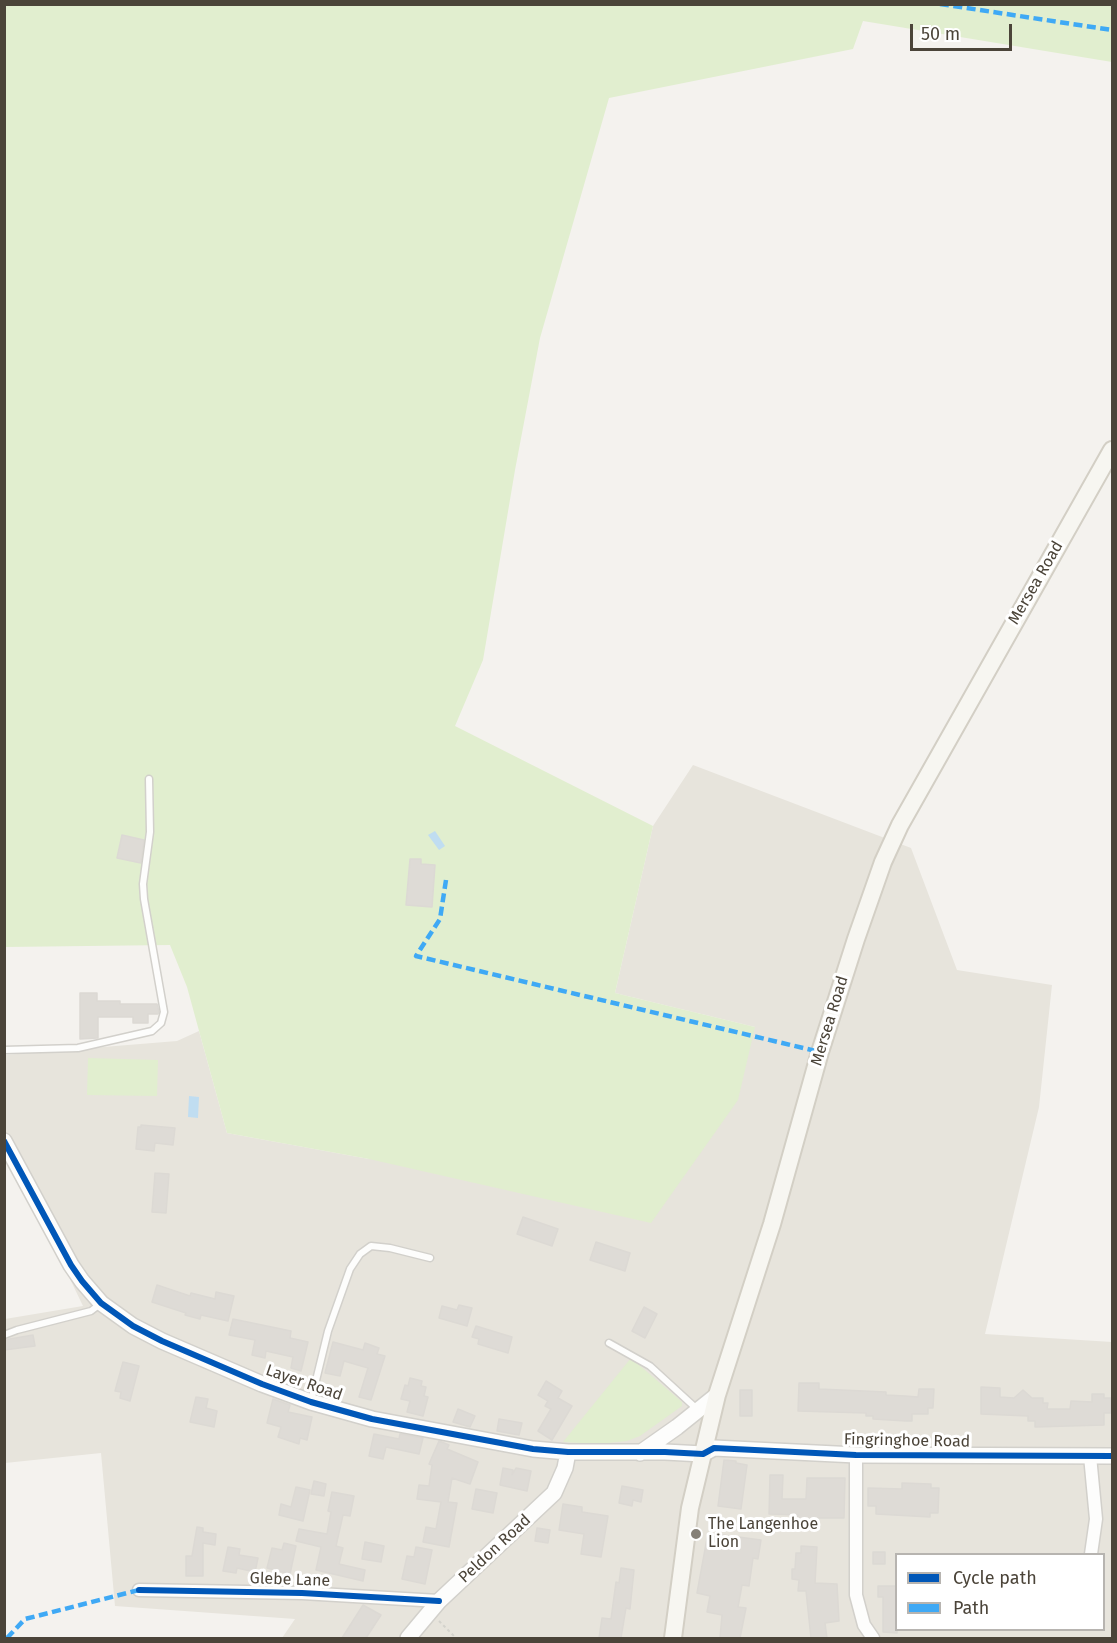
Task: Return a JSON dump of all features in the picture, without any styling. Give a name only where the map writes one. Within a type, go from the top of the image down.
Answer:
[{"type":"main road","name":"Mersea Road","points":[[673,1638],[690,1508],[717,1395],[772,1224],[827,1029],[883,862],[900,825],[1113,450]]},
{"type":"street","name":"Layer Road","points":[[4,1141],[9,1156],[71,1265],[100,1303],[133,1326],[162,1341],[262,1384],[311,1402],[383,1421],[533,1449],[568,1452],[703,1454]]},
{"type":"street","points":[[639,1453],[717,1395]]},
{"type":"street","name":"Fingringhoe Road","points":[[703,1454],[714,1448],[856,1455],[1113,1456]]},
{"type":"street","name":"Peldon Road","points":[[408,1638],[434,1607],[554,1493],[566,1468],[568,1452]]},
{"type":"street","points":[[856,1455],[856,1595],[864,1626],[873,1638]]},
{"type":"street","points":[[1090,1456],[1096,1519],[1091,1553]]},
{"type":"street","name":"Glebe Lane","points":[[139,1590],[302,1593],[434,1607]]},
{"type":"lane","points":[[4,1050],[78,1048],[152,1031],[161,1023],[164,1012],[143,884],[150,832],[149,779]]},
{"type":"lane","points":[[311,1402],[328,1331],[350,1269],[360,1254],[372,1246],[430,1258]]},
{"type":"lane","points":[[4,1335],[91,1311],[100,1303]]},
{"type":"lane","points":[[609,1343],[650,1366],[698,1410]]},
{"type":"path","points":[[434,1607],[456,1638]]},
{"type":"shaded area","points":[[693,765],[911,848],[957,970],[1052,985],[1039,1107],[985,1334],[1112,1342],[1112,1638],[282,1638],[295,1619],[115,1606],[101,1453],[5,1463],[5,1319],[83,1306],[5,1144],[5,1055],[177,1041],[199,1031],[227,1133],[369,1159],[755,1027],[615,993],[653,826]]},
{"type":"green space","points":[[4,5],[1112,5],[1112,62],[863,21],[853,49],[609,98],[540,338],[483,660],[455,726],[653,826],[615,993],[755,1027],[738,1100],[651,1223],[369,1159],[227,1133],[187,987],[170,945],[5,947]]},
{"type":"green space","points":[[88,1058],[158,1060],[157,1096],[87,1095]]},
{"type":"green space","points":[[631,1358],[682,1402],[682,1406],[640,1436],[627,1441],[599,1444],[563,1442]]},
{"type":"water","points":[[435,831],[445,846],[439,850],[428,835]]},
{"type":"water","points":[[189,1096],[199,1097],[198,1118],[188,1117]]},
{"type":"building","points":[[122,835],[144,840],[141,863],[117,858]]},
{"type":"building","points":[[410,859],[421,859],[421,864],[435,865],[432,907],[406,905]]},
{"type":"building","points":[[80,993],[97,993],[97,1001],[120,1001],[120,1004],[157,1004],[159,1012],[148,1014],[148,1023],[133,1023],[133,1017],[98,1017],[98,1038],[80,1039]]},
{"type":"building","points":[[141,1125],[175,1128],[173,1145],[155,1143],[154,1151],[136,1149],[138,1127]]},
{"type":"building","points":[[155,1173],[169,1174],[166,1213],[152,1212]]},
{"type":"building","points":[[523,1217],[558,1229],[552,1246],[517,1234]]},
{"type":"building","points":[[596,1242],[630,1253],[625,1271],[590,1260]]},
{"type":"building","points":[[157,1285],[190,1296],[191,1293],[215,1299],[216,1292],[234,1296],[228,1321],[201,1315],[200,1319],[152,1302]]},
{"type":"building","points":[[459,1305],[472,1308],[467,1326],[439,1318],[442,1306],[457,1310]]},
{"type":"building","points":[[644,1307],[657,1314],[645,1338],[632,1331]]},
{"type":"building","points":[[233,1319],[291,1331],[290,1338],[308,1342],[301,1371],[291,1368],[293,1357],[266,1351],[265,1358],[252,1355],[255,1340],[229,1335]]},
{"type":"building","points":[[476,1326],[512,1337],[508,1353],[478,1344],[479,1339],[472,1337]]},
{"type":"building","points":[[33,1335],[35,1346],[4,1350],[4,1340]]},
{"type":"building","points":[[333,1342],[363,1350],[365,1343],[379,1348],[377,1354],[385,1356],[371,1400],[359,1397],[368,1368],[344,1361],[340,1376],[325,1373]]},
{"type":"building","points":[[123,1362],[139,1366],[130,1401],[120,1398],[121,1392],[115,1391]]},
{"type":"building","points":[[410,1378],[422,1381],[421,1386],[426,1387],[424,1396],[428,1397],[423,1416],[407,1412],[410,1401],[401,1399],[405,1385],[408,1386]]},
{"type":"building","points":[[546,1381],[562,1391],[558,1398],[572,1406],[552,1440],[538,1431],[551,1409],[545,1406],[548,1401],[538,1395]]},
{"type":"building","points":[[799,1383],[819,1383],[819,1389],[886,1392],[886,1395],[918,1397],[919,1389],[934,1389],[933,1408],[928,1408],[928,1414],[912,1414],[912,1421],[873,1419],[873,1416],[866,1416],[866,1413],[798,1411]]},
{"type":"building","points":[[981,1387],[1000,1388],[1000,1397],[1014,1398],[1023,1390],[1032,1398],[1043,1398],[1043,1403],[1048,1403],[1047,1409],[1070,1409],[1071,1401],[1092,1402],[1092,1394],[1104,1394],[1104,1398],[1111,1398],[1111,1413],[1104,1413],[1104,1425],[1035,1427],[1035,1421],[1028,1421],[1028,1416],[981,1414]]},
{"type":"building","points":[[740,1390],[752,1390],[752,1416],[740,1416]]},
{"type":"building","points":[[196,1397],[208,1399],[206,1408],[217,1411],[214,1427],[190,1422]]},
{"type":"building","points":[[273,1399],[290,1405],[288,1412],[312,1417],[307,1440],[300,1438],[299,1444],[278,1437],[281,1427],[267,1423]]},
{"type":"building","points":[[458,1409],[475,1416],[470,1427],[453,1422]]},
{"type":"building","points":[[499,1419],[522,1423],[519,1435],[497,1431]]},
{"type":"building","points":[[374,1434],[399,1439],[400,1434],[423,1438],[419,1454],[386,1447],[383,1459],[369,1456]]},
{"type":"building","points":[[439,1441],[449,1445],[447,1449],[478,1462],[470,1484],[452,1478],[448,1502],[457,1503],[449,1547],[423,1542],[426,1527],[436,1529],[441,1502],[417,1499],[419,1485],[429,1486],[432,1465],[429,1464]]},
{"type":"building","points":[[724,1460],[747,1465],[741,1509],[718,1506]]},
{"type":"building","points":[[503,1468],[513,1470],[512,1475],[516,1468],[531,1471],[527,1491],[500,1485]]},
{"type":"building","points":[[770,1475],[783,1475],[782,1499],[806,1499],[807,1478],[845,1478],[844,1518],[817,1518],[817,1523],[797,1523],[798,1515],[769,1514]]},
{"type":"building","points":[[314,1481],[326,1484],[324,1496],[311,1494]]},
{"type":"building","points":[[902,1483],[931,1484],[931,1488],[939,1488],[938,1513],[930,1513],[930,1517],[876,1514],[876,1506],[868,1506],[868,1488],[902,1489]]},
{"type":"building","points":[[622,1486],[643,1490],[641,1502],[633,1500],[632,1506],[619,1503]]},
{"type":"building","points":[[296,1487],[310,1490],[303,1521],[279,1515],[281,1504],[291,1507]]},
{"type":"building","points":[[476,1489],[497,1493],[493,1513],[472,1509]]},
{"type":"building","points":[[332,1492],[354,1496],[350,1516],[343,1515],[336,1546],[343,1548],[339,1564],[365,1570],[363,1581],[316,1570],[321,1547],[296,1541],[299,1529],[327,1534]]},
{"type":"building","points":[[563,1504],[582,1507],[582,1512],[608,1516],[601,1557],[581,1554],[584,1534],[559,1530]]},
{"type":"building","points":[[197,1527],[203,1528],[203,1532],[216,1534],[215,1545],[203,1543],[203,1576],[186,1576],[186,1556],[192,1556]]},
{"type":"building","points":[[537,1528],[550,1530],[548,1543],[535,1541]]},
{"type":"building","points":[[708,1533],[761,1540],[758,1559],[753,1558],[749,1586],[742,1585],[738,1607],[746,1608],[740,1638],[720,1638],[722,1615],[707,1612],[710,1596],[697,1593]]},
{"type":"building","points":[[365,1542],[384,1546],[381,1562],[362,1559]]},
{"type":"building","points":[[284,1543],[296,1546],[290,1574],[267,1568],[272,1548],[282,1550]]},
{"type":"building","points":[[801,1546],[817,1547],[815,1583],[837,1584],[839,1621],[825,1623],[827,1638],[811,1638],[806,1591],[798,1591],[799,1580],[792,1579],[796,1553],[801,1553]]},
{"type":"building","points":[[228,1547],[240,1549],[239,1555],[258,1558],[255,1572],[237,1568],[236,1573],[223,1571]]},
{"type":"building","points":[[416,1547],[432,1550],[425,1584],[402,1579],[407,1556],[414,1557]]},
{"type":"building","points":[[873,1552],[885,1552],[885,1564],[873,1564]]},
{"type":"building","points":[[621,1568],[634,1570],[630,1609],[626,1608],[621,1638],[599,1638],[602,1618],[611,1619],[616,1582],[619,1583]]},
{"type":"building","points":[[878,1586],[895,1586],[895,1631],[897,1633],[883,1632],[883,1597],[878,1597]]},
{"type":"building","points":[[363,1605],[381,1615],[366,1638],[342,1638]]},
{"type":"marked path","points":[[940,4],[1112,30]]},
{"type":"marked path","points":[[446,880],[440,919],[416,956],[820,1052]]},
{"type":"marked path","points":[[7,1638],[25,1619],[139,1590]]},
{"type":"cycle path","points":[[4,1141],[71,1265],[101,1303],[133,1326],[162,1341],[262,1384],[311,1402],[372,1419],[533,1449],[568,1452],[703,1454],[714,1448],[856,1455],[1112,1456]]},
{"type":"cycle path","points":[[139,1590],[302,1593],[439,1601]]},
{"type":"place","name":"The Langenhoe Lion","points":[[696,1534]]}]
